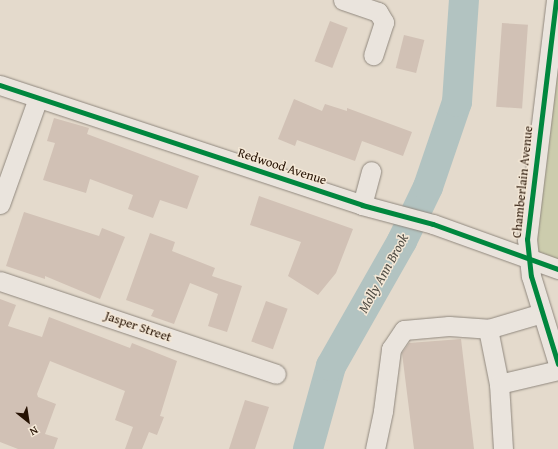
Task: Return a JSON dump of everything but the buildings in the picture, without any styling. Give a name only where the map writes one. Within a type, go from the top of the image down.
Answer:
[{"type":"street","points":[[343,0],[378,12],[384,22],[373,55]]},
{"type":"street","name":"Chamberlain Avenue","points":[[556,0],[528,222],[528,259],[542,313],[558,364]]},
{"type":"street","name":"Redwood Avenue","points":[[0,85],[362,205],[390,211],[433,224],[558,269]]},
{"type":"street","points":[[0,204],[38,98]]},
{"type":"street","points":[[362,205],[371,171]]},
{"type":"street","name":"Jasper Street","points":[[0,281],[276,374]]},
{"type":"street","points":[[375,449],[383,411],[391,349],[404,330],[449,326],[488,329],[542,313]]},
{"type":"street","points":[[488,329],[499,384],[503,449]]},
{"type":"street","points":[[499,384],[558,370]]},
{"type":"green space","points":[[558,28],[558,268],[532,259]]},
{"type":"waterway","name":"Molly Ann Brook","points":[[308,449],[331,366],[402,241],[428,187],[457,102],[464,0]]},
{"type":"cycle path","points":[[556,0],[527,239],[531,276],[558,364]]},
{"type":"cycle path","points":[[0,85],[362,205],[433,224],[558,269]]}]
